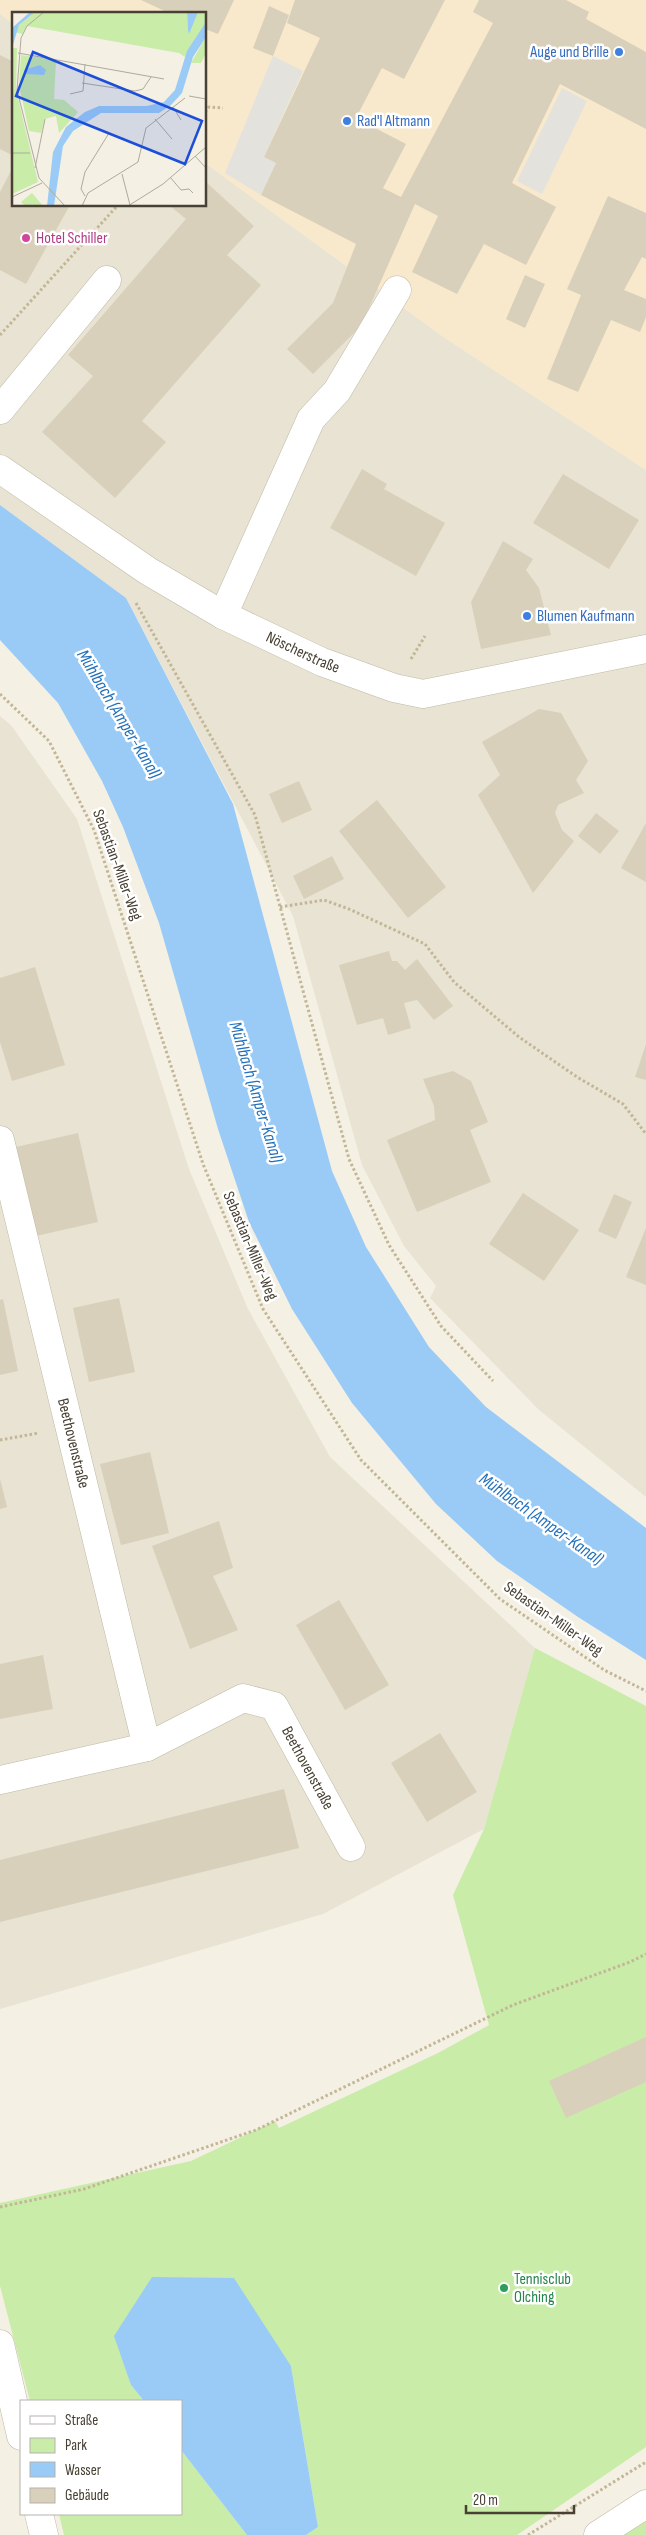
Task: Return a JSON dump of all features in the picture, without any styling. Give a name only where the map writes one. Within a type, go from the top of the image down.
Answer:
[{"type":"street","points":[[0,410],[107,280]]},
{"type":"street","points":[[222,615],[311,419],[337,391],[397,290]]},
{"type":"street","name":"Nöscherstraße","points":[[0,469],[148,571],[222,615],[322,662],[394,688],[422,694],[646,649]]},
{"type":"street","name":"Beethovenstraße","points":[[0,1140],[147,1747]]},
{"type":"street","name":"Beethovenstraße","points":[[0,1780],[147,1747],[243,1698],[274,1706],[351,1847]]},
{"type":"street","points":[[0,2344],[20,2432]]},
{"type":"street","points":[[598,2535],[646,2504]]},
{"type":"street","points":[[39,2515],[44,2535]]},
{"type":"path","points":[[206,111],[209,108],[222,108]]},
{"type":"path","points":[[0,335],[117,206]]},
{"type":"path","points":[[148,571],[135,601],[255,815],[349,1159],[389,1245],[441,1326],[493,1381]]},
{"type":"path","name":"Sebastian-Miller-Weg","points":[[0,694],[48,741],[94,830],[203,1164],[263,1309],[360,1460],[500,1599],[604,1670],[646,1691]]},
{"type":"path","points":[[280,907],[324,900],[349,909],[425,944],[462,988],[519,1037],[577,1077],[623,1104],[646,1134]]},
{"type":"path","points":[[0,1440],[69,1427]]},
{"type":"path","points":[[0,2207],[84,2189],[256,2130],[513,2005],[630,1962],[646,1954]]},
{"type":"path","points":[[528,2535],[646,2462]]},
{"type":"shaded area","points":[[0,0],[646,0],[646,470],[445,338],[206,164],[206,12],[12,12],[12,23],[0,14]]},
{"type":"shaded area","points":[[0,14],[12,23],[12,206],[206,206],[206,164],[445,338],[646,470],[646,1497],[538,1409],[430,1298],[436,1286],[404,1246],[362,1165],[293,916],[126,598],[0,505]]},
{"type":"shaded area","points":[[273,56],[303,71],[264,157],[276,163],[261,195],[225,173]]},
{"type":"shaded area","points":[[562,88],[587,101],[542,194],[517,181]]},
{"type":"shaded area","points":[[0,716],[11,725],[77,819],[189,1169],[248,1309],[330,1457],[535,1648],[484,1829],[323,1914],[0,2009]]},
{"type":"green space","points":[[535,1648],[646,1706],[646,2447],[517,2535],[306,2535],[318,2527],[291,2366],[131,2385],[143,2400],[30,2400],[0,2286],[0,2203],[191,2161],[275,2121],[279,2128],[438,2053],[489,2025],[453,1895],[484,1829]]},
{"type":"green space","points":[[182,2451],[247,2535],[64,2535],[59,2515],[182,2515]]},
{"type":"green space","points":[[646,2518],[646,2535],[620,2535]]},
{"type":"water","name":"Mühlbach (Amper-Kanal)","points":[[0,505],[126,598],[233,804],[332,1171],[366,1247],[429,1347],[486,1407],[646,1528],[646,1660],[578,1617],[497,1561],[436,1504],[352,1403],[292,1309],[249,1222],[218,1129],[159,923],[123,827],[102,781],[58,703],[0,640]]},
{"type":"water","points":[[152,2277],[234,2278],[291,2366],[318,2527],[306,2535],[247,2535],[182,2451],[182,2400],[143,2400],[131,2385],[114,2336]]},
{"type":"building","points":[[141,0],[234,0],[218,34],[206,29],[206,12],[167,12]]},
{"type":"building","points":[[295,0],[445,0],[404,79],[382,68],[356,118],[406,144],[383,188],[401,197],[493,23],[473,12],[479,0],[566,0],[589,12],[586,19],[646,52],[646,129],[560,84],[512,183],[556,207],[526,265],[484,244],[457,294],[412,272],[438,216],[415,204],[361,326],[313,374],[287,349],[333,303],[356,244],[261,195],[276,163],[264,157],[320,38],[287,23]]},
{"type":"building","points":[[269,6],[289,15],[273,56],[253,48]]},
{"type":"building","points":[[0,55],[12,61],[12,155],[0,149]]},
{"type":"building","name":"Hotel Schiller","points":[[12,169],[12,206],[69,206],[26,284],[0,270],[0,192]]},
{"type":"building","points":[[206,182],[254,226],[227,255],[261,285],[142,421],[166,442],[115,498],[42,432],[93,376],[68,355],[186,219],[170,206],[206,206]]},
{"type":"building","points":[[608,196],[646,213],[646,259],[642,257],[624,290],[646,299],[646,317],[640,332],[611,320],[578,392],[547,379],[581,295],[567,289]]},
{"type":"building","points":[[525,275],[545,284],[525,328],[506,319]]},
{"type":"building","points":[[362,469],[387,484],[384,489],[445,523],[416,576],[330,528]]},
{"type":"building","points":[[563,474],[639,520],[609,569],[533,523]]},
{"type":"building","points":[[503,541],[533,559],[526,570],[539,588],[551,635],[481,649],[471,602]]},
{"type":"building","points":[[539,709],[561,713],[588,761],[576,780],[584,793],[558,805],[555,813],[562,830],[574,841],[533,893],[478,795],[500,775],[482,742]]},
{"type":"building","points":[[299,781],[312,810],[282,823],[269,794]]},
{"type":"building","points":[[377,800],[446,887],[408,918],[339,831]]},
{"type":"building","points":[[596,813],[619,831],[600,854],[578,836]]},
{"type":"building","points":[[646,823],[646,882],[621,868]]},
{"type":"building","points":[[332,856],[344,879],[304,899],[293,876]]},
{"type":"building","points":[[389,951],[392,961],[397,961],[405,970],[417,959],[453,1006],[434,1020],[417,1000],[404,1003],[411,1028],[388,1035],[383,1018],[357,1025],[339,965]]},
{"type":"building","points":[[35,967],[65,1065],[12,1081],[0,1042],[0,978]]},
{"type":"building","points":[[646,1044],[646,1080],[635,1077]]},
{"type":"building","points":[[453,1071],[471,1081],[488,1122],[470,1130],[491,1182],[417,1212],[387,1140],[435,1120],[434,1106],[423,1079]]},
{"type":"building","points":[[78,1133],[98,1222],[36,1236],[16,1147]]},
{"type":"building","points":[[523,1193],[579,1230],[544,1281],[489,1244]]},
{"type":"building","points":[[614,1194],[632,1202],[616,1239],[598,1231]]},
{"type":"building","points":[[646,1228],[646,1285],[626,1277]]},
{"type":"building","points":[[119,1298],[135,1372],[89,1382],[73,1308]]},
{"type":"building","points":[[3,1299],[18,1371],[0,1375],[0,1300]]},
{"type":"building","points":[[150,1452],[169,1533],[121,1545],[100,1464]]},
{"type":"building","points":[[0,1479],[7,1507],[0,1509]]},
{"type":"building","points":[[219,1521],[233,1568],[213,1576],[238,1630],[190,1649],[152,1546]]},
{"type":"building","points":[[339,1600],[389,1685],[345,1710],[296,1625]]},
{"type":"building","points":[[43,1655],[53,1709],[0,1719],[0,1664]]},
{"type":"building","points":[[440,1733],[477,1792],[427,1822],[391,1763]]},
{"type":"building","points":[[284,1789],[299,1848],[0,1922],[0,1860]]},
{"type":"building","points":[[646,2037],[646,2082],[566,2118],[549,2081]]},
{"type":"place","name":"Auge und Brille","points":[[619,52]]},
{"type":"place","name":"Rad'l Altmann","points":[[347,121]]},
{"type":"place","name":"Hotel Schiller","points":[[26,238]]},
{"type":"place","name":"Blumen Kaufmann","points":[[527,616]]},
{"type":"place","name":"Tennisclub Olching","points":[[504,2288]]}]
